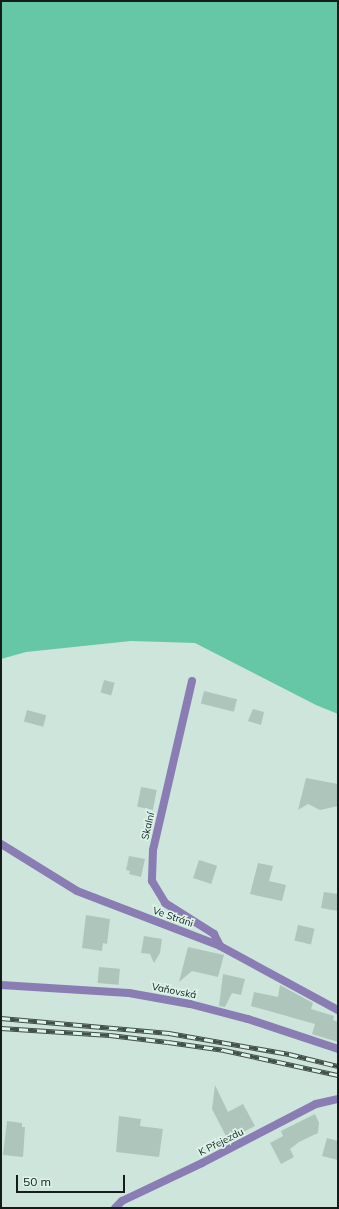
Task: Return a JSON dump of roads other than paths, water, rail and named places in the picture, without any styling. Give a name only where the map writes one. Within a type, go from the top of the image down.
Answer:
[{"type":"street","name":"Skalní","points":[[192,681],[153,850],[152,881],[165,902],[214,934],[220,946]]},
{"type":"street","name":"Ve Stráni","points":[[1,844],[77,891],[220,946],[338,1010]]},
{"type":"street","name":"Vaňovská","points":[[1,985],[129,993],[190,1004],[248,1019],[338,1049]]},
{"type":"street","name":"K Přejezdu","points":[[115,1208],[122,1201],[202,1163],[316,1104],[338,1099]]},
{"type":"railway","points":[[1,1018],[169,1033],[289,1054],[338,1066]]},
{"type":"railway","points":[[1,1028],[110,1035],[168,1042],[224,1050],[338,1075]]}]
